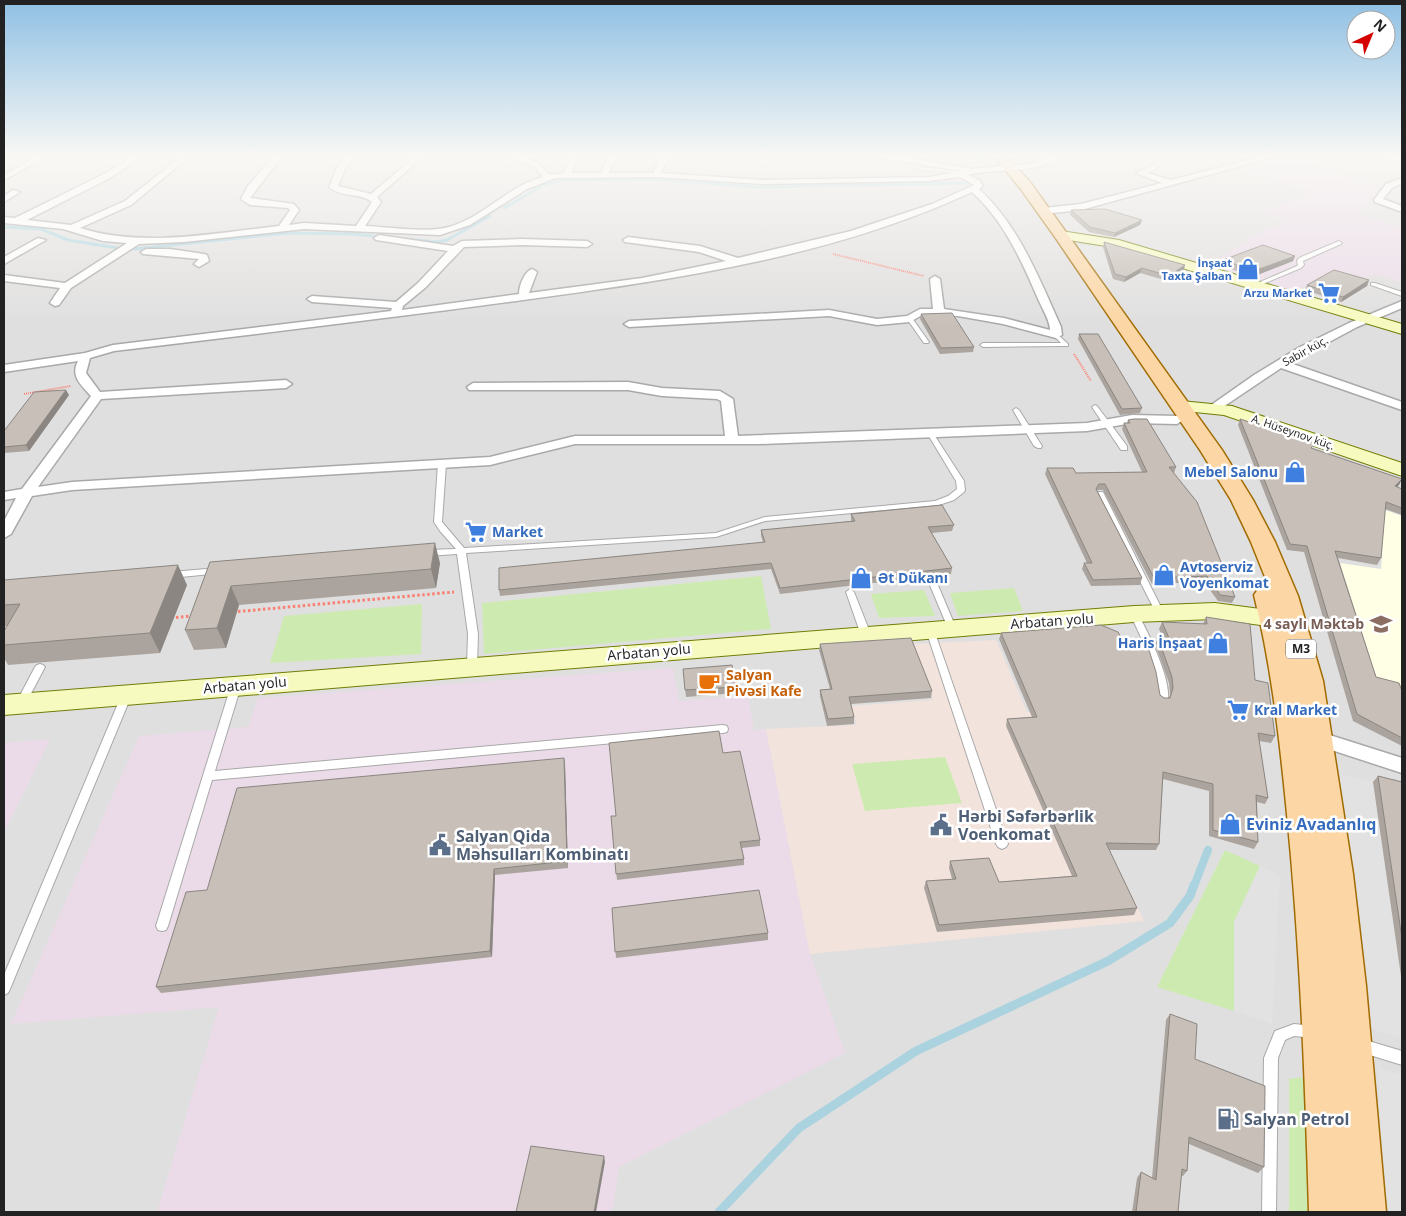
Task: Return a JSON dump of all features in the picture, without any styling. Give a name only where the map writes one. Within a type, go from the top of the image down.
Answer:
[{"type":"main road","points":[[1036,213],[1179,413]]},
{"type":"main road","points":[[1045,213],[1179,413],[1233,516],[1262,582],[1283,620],[1286,673],[1305,818],[1315,916],[1323,1033],[1331,1212]]},
{"type":"main road","points":[[1061,235],[1114,243],[1402,329]]},
{"type":"main road","name":"A. Hüseynov küç.","points":[[1179,413],[1213,408],[1252,418],[1402,470]]},
{"type":"main road","name":"Arbatan yolu","points":[[12,704],[1134,614],[1215,611],[1283,620]]},
{"type":"main road","name":"M3","points":[[1283,620],[1309,681],[1317,738],[1339,901],[1352,1043],[1364,1212]]},
{"type":"street","points":[[17,221],[34,213]]},
{"type":"street","points":[[72,228],[106,213]]},
{"type":"street","points":[[284,227],[284,223],[293,213]]},
{"type":"street","points":[[359,228],[370,213]]},
{"type":"street","points":[[4,220],[72,228],[103,238],[137,241],[184,239],[284,227],[311,226],[448,231],[457,228],[481,213]]},
{"type":"street","points":[[4,368],[86,356],[113,348],[281,324],[524,297],[642,281],[739,262],[811,245],[914,213]]},
{"type":"street","points":[[629,324],[829,313],[848,314],[877,322],[910,319],[914,314],[920,312],[938,312],[1004,321],[1056,335],[1058,331],[1008,229],[997,213]]},
{"type":"street","points":[[56,303],[66,286],[155,230]]},
{"type":"street","points":[[337,235],[376,238],[455,249]]},
{"type":"street","points":[[4,262],[41,240]]},
{"type":"street","points":[[628,240],[700,249],[739,262]]},
{"type":"street","points":[[396,310],[462,244],[522,242],[587,244]]},
{"type":"street","points":[[121,252],[179,252],[204,257],[204,261],[199,264]]},
{"type":"street","points":[[524,297],[524,289],[532,272]]},
{"type":"street","points":[[4,278],[66,286]]},
{"type":"street","points":[[935,279],[938,312]]},
{"type":"street","points":[[312,299],[356,300],[396,310]]},
{"type":"street","name":"Sabir küç.","points":[[1213,408],[1245,385],[1281,364],[1366,319],[1402,304]]},
{"type":"street","points":[[86,356],[79,371],[80,376],[97,396]]},
{"type":"street","points":[[1281,364],[1402,406]]},
{"type":"street","points":[[97,396],[286,384]]},
{"type":"street","points":[[473,387],[628,386],[662,392],[720,395],[727,399],[732,439]]},
{"type":"street","points":[[4,534],[27,492],[97,396]]},
{"type":"street","points":[[4,496],[72,486],[442,464],[510,458],[548,445],[575,440],[732,439],[1027,430],[1087,427],[1179,413]]},
{"type":"street","points":[[1317,738],[1402,766]]},
{"type":"lane","points":[[1256,285],[1298,267],[1301,265],[1300,260],[1303,258],[1339,243]]},
{"type":"lane","points":[[1373,284],[1402,294]]},
{"type":"lane","points":[[910,319],[926,342]]},
{"type":"lane","points":[[1056,335],[1066,345]]},
{"type":"lane","points":[[983,345],[1066,345]]},
{"type":"lane","points":[[1095,407],[1124,448]]},
{"type":"lane","points":[[1016,410],[1038,446]]},
{"type":"lane","points":[[422,553],[716,535],[730,533],[751,522],[765,519],[936,504],[951,498],[961,490],[960,481],[930,433]]},
{"type":"lane","points":[[442,464],[438,522],[442,531],[458,543],[462,550],[473,634],[472,666]]},
{"type":"lane","points":[[1100,494],[1160,613]]},
{"type":"lane","points":[[163,575],[223,570]]},
{"type":"lane","points":[[933,583],[941,629],[1002,844]]},
{"type":"lane","points":[[850,592],[866,635]]},
{"type":"lane","points":[[1134,614],[1156,655],[1161,672],[1164,701]]},
{"type":"lane","points":[[12,704],[40,667]]},
{"type":"lane","points":[[162,926],[236,685]]},
{"type":"lane","points":[[4,989],[127,694]]},
{"type":"lane","points":[[208,776],[723,729]]},
{"type":"lane","points":[[1270,1212],[1271,1058],[1280,1036],[1294,1030],[1323,1033],[1402,1058]]},
{"type":"path","points":[[811,245],[844,258],[935,279]]},
{"type":"path","points":[[1066,345],[1079,360],[1091,381]]},
{"type":"path","points":[[24,394],[86,383]]},
{"type":"path","points":[[230,613],[466,590]]},
{"type":"path","points":[[161,619],[201,616]]},
{"type":"shaded area","points":[[4,213],[1402,213],[1402,1212],[4,1212]]},
{"type":"shaded area","points":[[1263,213],[1358,213],[1357,214],[1402,227],[1402,283],[1375,274],[1357,281],[1330,273],[1295,291],[1210,264],[1260,233],[1288,220]]},
{"type":"shaded area","points":[[1102,245],[1113,279],[1098,277],[1078,246]]},
{"type":"shaded area","name":"4 saylı Məktəb","points":[[1385,510],[1402,516],[1402,691],[1400,686],[1377,680],[1340,563],[1381,569]]},
{"type":"shaded area","name":"Hərbi Səfərbərlik Voenkomat","points":[[996,640],[1027,712],[1042,711],[1144,921],[810,954],[766,729],[857,725],[851,706],[933,700],[913,644]]},
{"type":"shaded area","name":"Salyan Qida Məhsulları Kombinatı","points":[[673,668],[679,701],[748,696],[754,731],[766,729],[810,954],[845,1053],[619,1167],[612,1212],[157,1212],[219,1007],[11,1024],[139,736],[248,727],[258,698]]},
{"type":"shaded area","points":[[50,739],[4,833],[4,743]]},
{"type":"shaded area","points":[[1338,774],[1373,782],[1402,983],[1402,1039],[1372,1029]]},
{"type":"shaded area","points":[[1260,866],[1280,875],[1272,1024],[1234,1011],[1234,922]]},
{"type":"shaded area","points":[[1378,1068],[1402,1075],[1402,1212],[1385,1212]]},
{"type":"green space","points":[[761,576],[771,629],[484,654],[482,603]]},
{"type":"green space","points":[[1014,588],[1023,611],[958,616],[950,593]]},
{"type":"green space","points":[[924,590],[935,616],[879,618],[871,594]]},
{"type":"green space","points":[[422,604],[421,654],[270,663],[284,616]]},
{"type":"green space","points":[[945,757],[962,803],[865,811],[852,764]]},
{"type":"green space","points":[[1225,850],[1260,866],[1234,922],[1234,1011],[1157,987]]},
{"type":"green space","points":[[1311,1076],[1313,1212],[1289,1212],[1289,1079]]},
{"type":"building","points":[[1074,213],[1118,213],[1142,220],[1115,233],[1090,227]]},
{"type":"building","points":[[1104,242],[1185,265],[1169,276],[1142,268],[1126,277],[1115,274]]},
{"type":"building","points":[[1263,245],[1295,256],[1254,271],[1223,260]]},
{"type":"building","points":[[1334,270],[1369,280],[1343,297],[1307,285]]},
{"type":"building","points":[[952,313],[974,347],[941,348],[921,314]]},
{"type":"building","points":[[1079,334],[1098,334],[1142,408],[1122,409]]},
{"type":"building","points":[[66,390],[26,445],[4,447],[4,431],[34,392]]},
{"type":"building","points":[[1147,419],[1176,467],[1169,467],[1197,502],[1235,597],[1220,595],[1207,576],[1154,578],[1105,484],[1099,484],[1096,489],[1142,578],[1093,580],[1084,563],[1092,563],[1047,468],[1073,468],[1076,473],[1147,472],[1124,423],[1130,423],[1128,420]]},
{"type":"building","points":[[1240,419],[1315,443],[1311,448],[1402,479],[1395,486],[1402,489],[1402,508],[1386,502],[1381,558],[1335,551],[1376,677],[1399,683],[1402,691],[1402,738],[1357,714],[1307,546],[1290,544]]},
{"type":"building","points":[[942,505],[954,525],[928,527],[952,568],[780,588],[771,563],[499,590],[499,568],[765,542],[761,530],[855,521],[851,514]]},
{"type":"building","points":[[435,543],[431,569],[231,586],[217,628],[185,630],[210,562]]},
{"type":"building","points":[[178,565],[150,633],[4,645],[4,631],[20,604],[4,605],[4,580]]},
{"type":"building","points":[[1206,617],[1250,624],[1255,680],[1268,683],[1275,736],[1258,733],[1268,798],[1256,795],[1258,842],[1213,830],[1213,784],[1163,772],[1159,844],[1106,843],[1137,908],[939,925],[926,881],[956,879],[950,861],[989,858],[999,882],[1077,876],[1007,719],[1037,717],[1001,633],[1101,625],[1118,632],[1122,639],[1145,638],[1156,672],[1160,695],[1164,698],[1170,698],[1173,688],[1172,677],[1158,638],[1169,638],[1162,622],[1207,624]]},
{"type":"building","points":[[911,638],[932,691],[849,697],[854,717],[828,719],[820,690],[832,689],[820,644]]},
{"type":"building","points":[[732,665],[736,687],[685,690],[683,669]]},
{"type":"building","points":[[719,731],[723,753],[740,751],[760,840],[740,842],[744,859],[616,874],[611,816],[616,816],[609,743]]},
{"type":"building","points":[[564,758],[567,861],[494,869],[490,951],[156,987],[186,892],[207,890],[237,788]]},
{"type":"building","points":[[1378,776],[1402,782],[1402,939]]},
{"type":"building","points":[[759,890],[768,933],[615,952],[612,908]]},
{"type":"building","points":[[1170,1014],[1197,1024],[1195,1059],[1265,1086],[1264,1167],[1189,1137],[1187,1171],[1182,1169],[1178,1212],[1136,1212],[1141,1172],[1156,1180]]},
{"type":"building","points":[[531,1146],[604,1156],[594,1212],[516,1212]]},
{"type":"waterway","points":[[134,249],[288,233],[352,234],[437,242],[447,240],[490,216]]},
{"type":"waterway","points":[[4,227],[41,229],[68,240],[118,248]]},
{"type":"waterway","points":[[1194,886],[1208,850]]},
{"type":"waterway","points":[[719,1212],[799,1128],[916,1051],[1108,961],[1170,923],[1190,896],[1194,885]]},
{"type":"place","name":"İnşaat Taxta Şalban","points":[[1248,269]]},
{"type":"place","name":"Arzu Market","points":[[1329,293]]},
{"type":"place","name":"Mebel Salonu","points":[[1295,472]]},
{"type":"place","name":"Market","points":[[476,532]]},
{"type":"place","name":"Avtoserviz Voyenkomat","points":[[1164,575]]},
{"type":"place","name":"Ət Dükanı","points":[[861,578]]},
{"type":"place","name":"4 saylı Məktəb","points":[[1381,624]]},
{"type":"place","name":"Haris İnşaat","points":[[1218,643]]},
{"type":"place","name":"Salyan Pivəsi Kafe","points":[[709,683]]},
{"type":"place","name":"Kral Market","points":[[1238,710]]},
{"type":"place","name":"Eviniz Avadanlıq","points":[[1230,824]]},
{"type":"place","name":"Hərbi Səfərbərlik Voenkomat","points":[[941,825]]},
{"type":"place","name":"Salyan Qida Məhsulları Kombinatı","points":[[440,845]]},
{"type":"place","name":"Salyan Petrol","points":[[1228,1119]]}]
